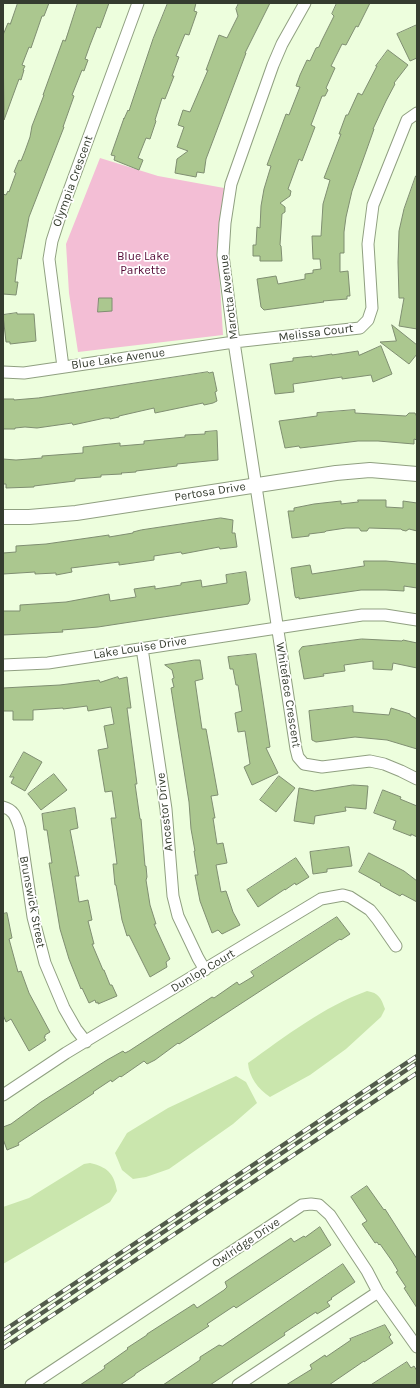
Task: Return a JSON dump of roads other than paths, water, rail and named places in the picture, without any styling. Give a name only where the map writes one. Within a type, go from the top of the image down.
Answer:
[{"type":"street","name":"Olympia Crescent","points":[[63,367],[49,259],[52,241],[65,200],[138,3]]},
{"type":"street","name":"Marotta Avenue","points":[[255,486],[223,255],[225,223],[231,184],[250,127],[282,44],[305,3]]},
{"type":"street","name":"Melissa Court","points":[[234,342],[360,328],[368,320],[372,308],[368,244],[373,205],[407,120],[417,113]]},
{"type":"street","name":"Blue Lake Avenue","points":[[3,372],[24,373],[234,342]]},
{"type":"street","name":"Pertosa Drive","points":[[3,517],[29,517],[76,513],[336,473],[370,470],[417,474]]},
{"type":"street","name":"Whiteface Crescent","points":[[255,486],[298,757],[304,764],[322,767],[370,761],[384,764],[417,779]]},
{"type":"street","name":"Whiteface Crescent","points":[[278,627],[362,615],[385,615],[417,620]]},
{"type":"street","name":"Lake Louise Drive","points":[[3,665],[48,663],[278,627]]},
{"type":"street","name":"Ancestor Drive","points":[[142,648],[166,809],[173,896],[178,916],[205,970]]},
{"type":"street","name":"Brunswick Street","points":[[3,807],[10,809],[16,818],[20,829],[33,917],[45,963],[64,1008],[76,1029],[86,1042]]},
{"type":"street","name":"Dunlop Court","points":[[3,1096],[66,1053],[205,970],[313,903],[327,897],[343,895],[350,896],[370,910],[396,946]]},
{"type":"street","name":"Owlridge Drive","points":[[31,1385],[302,1206],[311,1204],[319,1205],[330,1214],[367,1271],[378,1292],[417,1347]]},
{"type":"street","points":[[238,1385],[378,1292]]},
{"type":"railway","points":[[3,1331],[417,1056]]},
{"type":"railway","points":[[3,1339],[417,1063]]},
{"type":"railway","points":[[3,1348],[417,1073]]},
{"type":"park label","name":"Blue Lake Parkette","points":[[143,264]]}]
